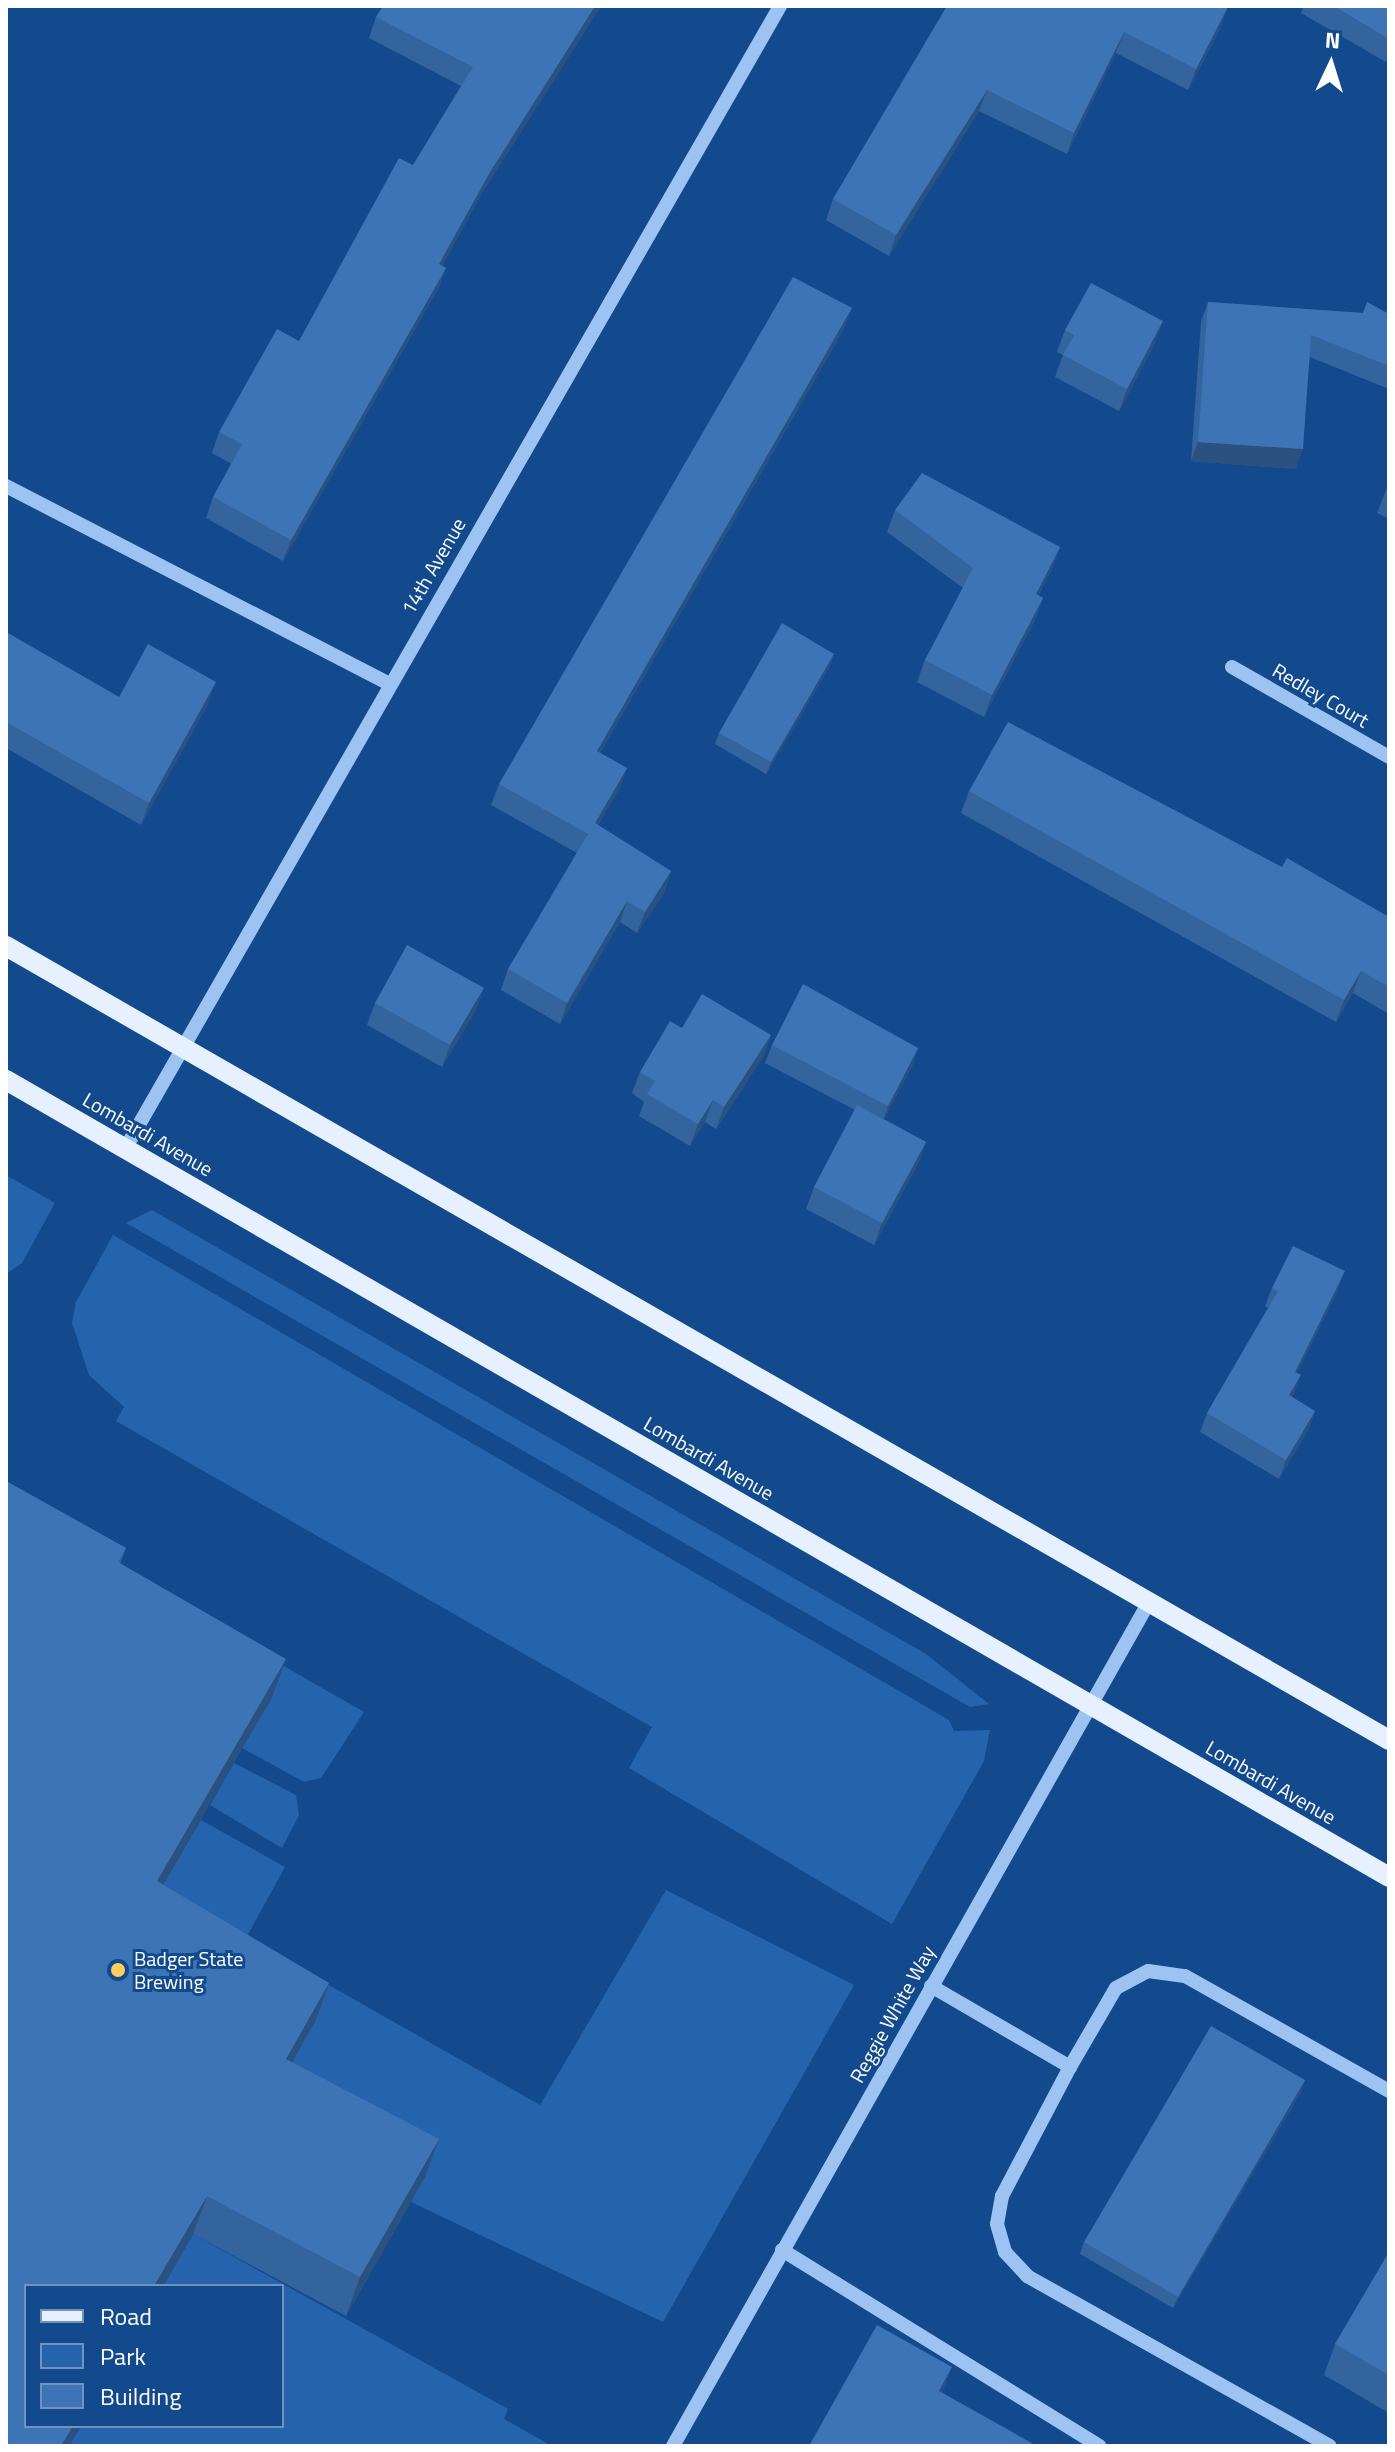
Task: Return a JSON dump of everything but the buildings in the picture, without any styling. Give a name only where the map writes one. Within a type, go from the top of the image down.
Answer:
[{"type":"main road","points":[[6,946],[1389,1740]]},
{"type":"main road","name":"Lombardi Avenue","points":[[6,1080],[1389,1877]]},
{"type":"street","name":"14th Avenue","points":[[125,1149],[388,683],[780,6]]},
{"type":"street","points":[[6,486],[388,683]]},
{"type":"street","name":"Redley Court","points":[[1232,667],[1389,757]]},
{"type":"street","name":"Reggie White Way","points":[[673,2446],[1149,1602]]},
{"type":"street","points":[[1330,2446],[1027,2276],[1005,2252],[997,2224],[1002,2196],[1116,1988],[1148,1971],[1185,1976],[1222,1993],[1389,2091]]},
{"type":"street","points":[[931,1986],[1070,2067]]},
{"type":"street","points":[[782,2250],[1099,2446]]},
{"type":"green space","points":[[6,1175],[55,1203],[22,1263],[6,1274]]},
{"type":"green space","points":[[152,1210],[926,1654],[989,1704],[970,1707],[126,1223]]},
{"type":"green space","points":[[113,1235],[949,1720],[954,1731],[990,1730],[984,1761],[892,1924],[629,1768],[652,1727],[116,1421],[124,1407],[89,1375],[72,1323],[76,1302]]},
{"type":"green space","points":[[120,1572],[364,1712],[321,1778],[304,1782],[242,1748],[272,1698]]},
{"type":"green space","points":[[234,1763],[296,1795],[299,1815],[282,1848],[210,1805]]},
{"type":"green space","points":[[201,1820],[285,1867],[246,1938],[540,2105],[666,1890],[854,1985],[663,2322],[411,2202],[424,2177],[272,2097],[143,1919]]},
{"type":"green space","points":[[193,2234],[283,2284],[164,2284]]},
{"type":"green space","points":[[284,2285],[508,2409],[504,2419],[552,2446],[69,2446],[80,2428],[284,2428]]},
{"type":"place","name":"Badger State Brewing","points":[[118,1970]]}]
